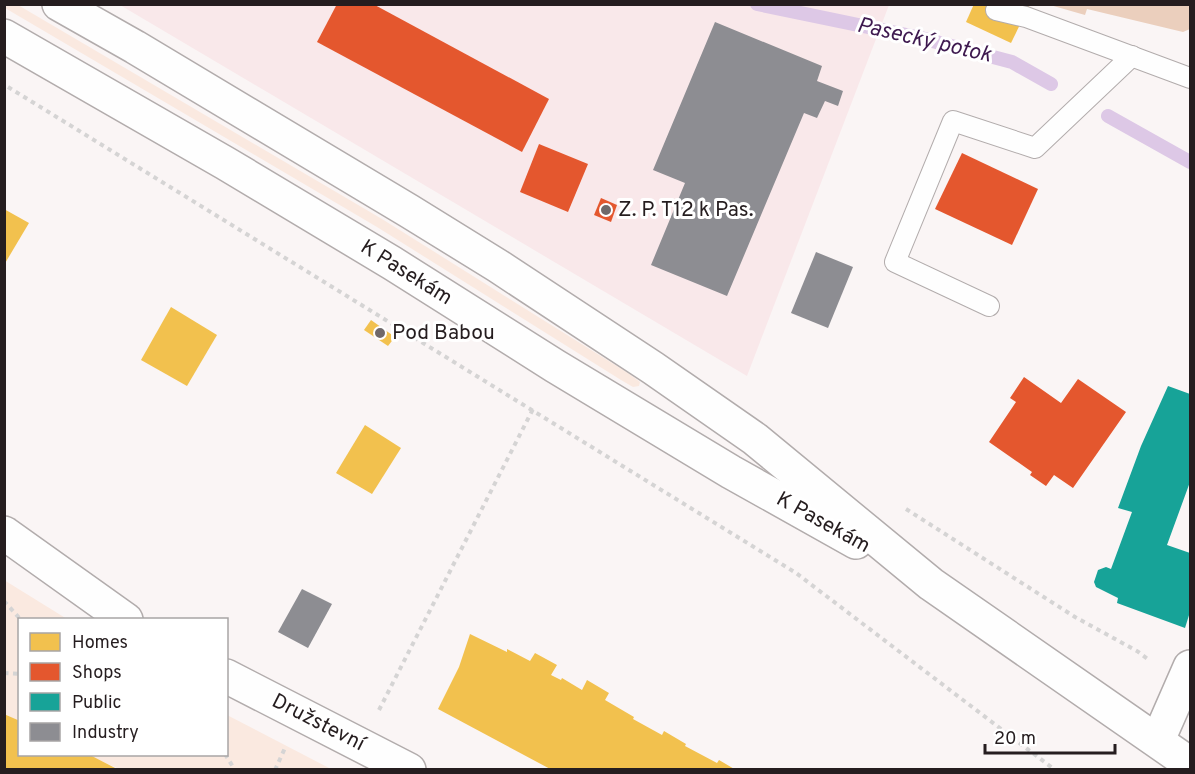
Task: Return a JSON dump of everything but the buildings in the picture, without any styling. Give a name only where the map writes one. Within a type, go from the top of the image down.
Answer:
[{"type":"street","name":"K Pasekám","points":[[59,4],[409,211],[585,322],[755,439],[931,584],[1191,764]]},
{"type":"street","name":"K Pasekám","points":[[4,36],[372,251],[555,366],[731,472],[931,584]]},
{"type":"street","points":[[4,533],[123,618]]},
{"type":"street","points":[[1158,740],[1191,668]]},
{"type":"street","name":"Družstevní","points":[[228,676],[409,770]]},
{"type":"lane","points":[[996,10],[1026,17],[1191,78]]},
{"type":"lane","points":[[989,306],[895,262],[953,121],[1035,148],[1132,56]]},
{"type":"path","points":[[4,85],[796,573],[1055,770]]},
{"type":"path","points":[[361,744],[533,409]]},
{"type":"path","points":[[4,601],[19,618]]},
{"type":"path","points":[[275,770],[289,738]]},
{"type":"path","points":[[226,756],[235,770]]},
{"type":"shaded area","points":[[4,5],[18,5],[382,219],[628,373],[640,382],[639,386],[633,387],[621,380],[377,227],[5,8]]},
{"type":"shaded area","points":[[120,5],[889,5],[747,376]]},
{"type":"shaded area","points":[[1050,5],[1190,5],[1190,29],[1183,32],[1087,9],[1085,15]]},
{"type":"shaded area","points":[[4,580],[65,618],[18,618],[18,720],[5,714]]},
{"type":"shaded area","points":[[228,716],[331,769],[119,769],[90,756],[228,756]]},
{"type":"waterway","name":"Pasecký potok","points":[[757,4],[921,38],[1012,62],[1051,84]]},
{"type":"waterway","name":"Pasecký potok","points":[[1108,116],[1190,162]]},
{"type":"place","name":"Z. P. T12 k Pas.","points":[[606,210]]},
{"type":"place","name":"Pod Babou","points":[[380,333]]}]
